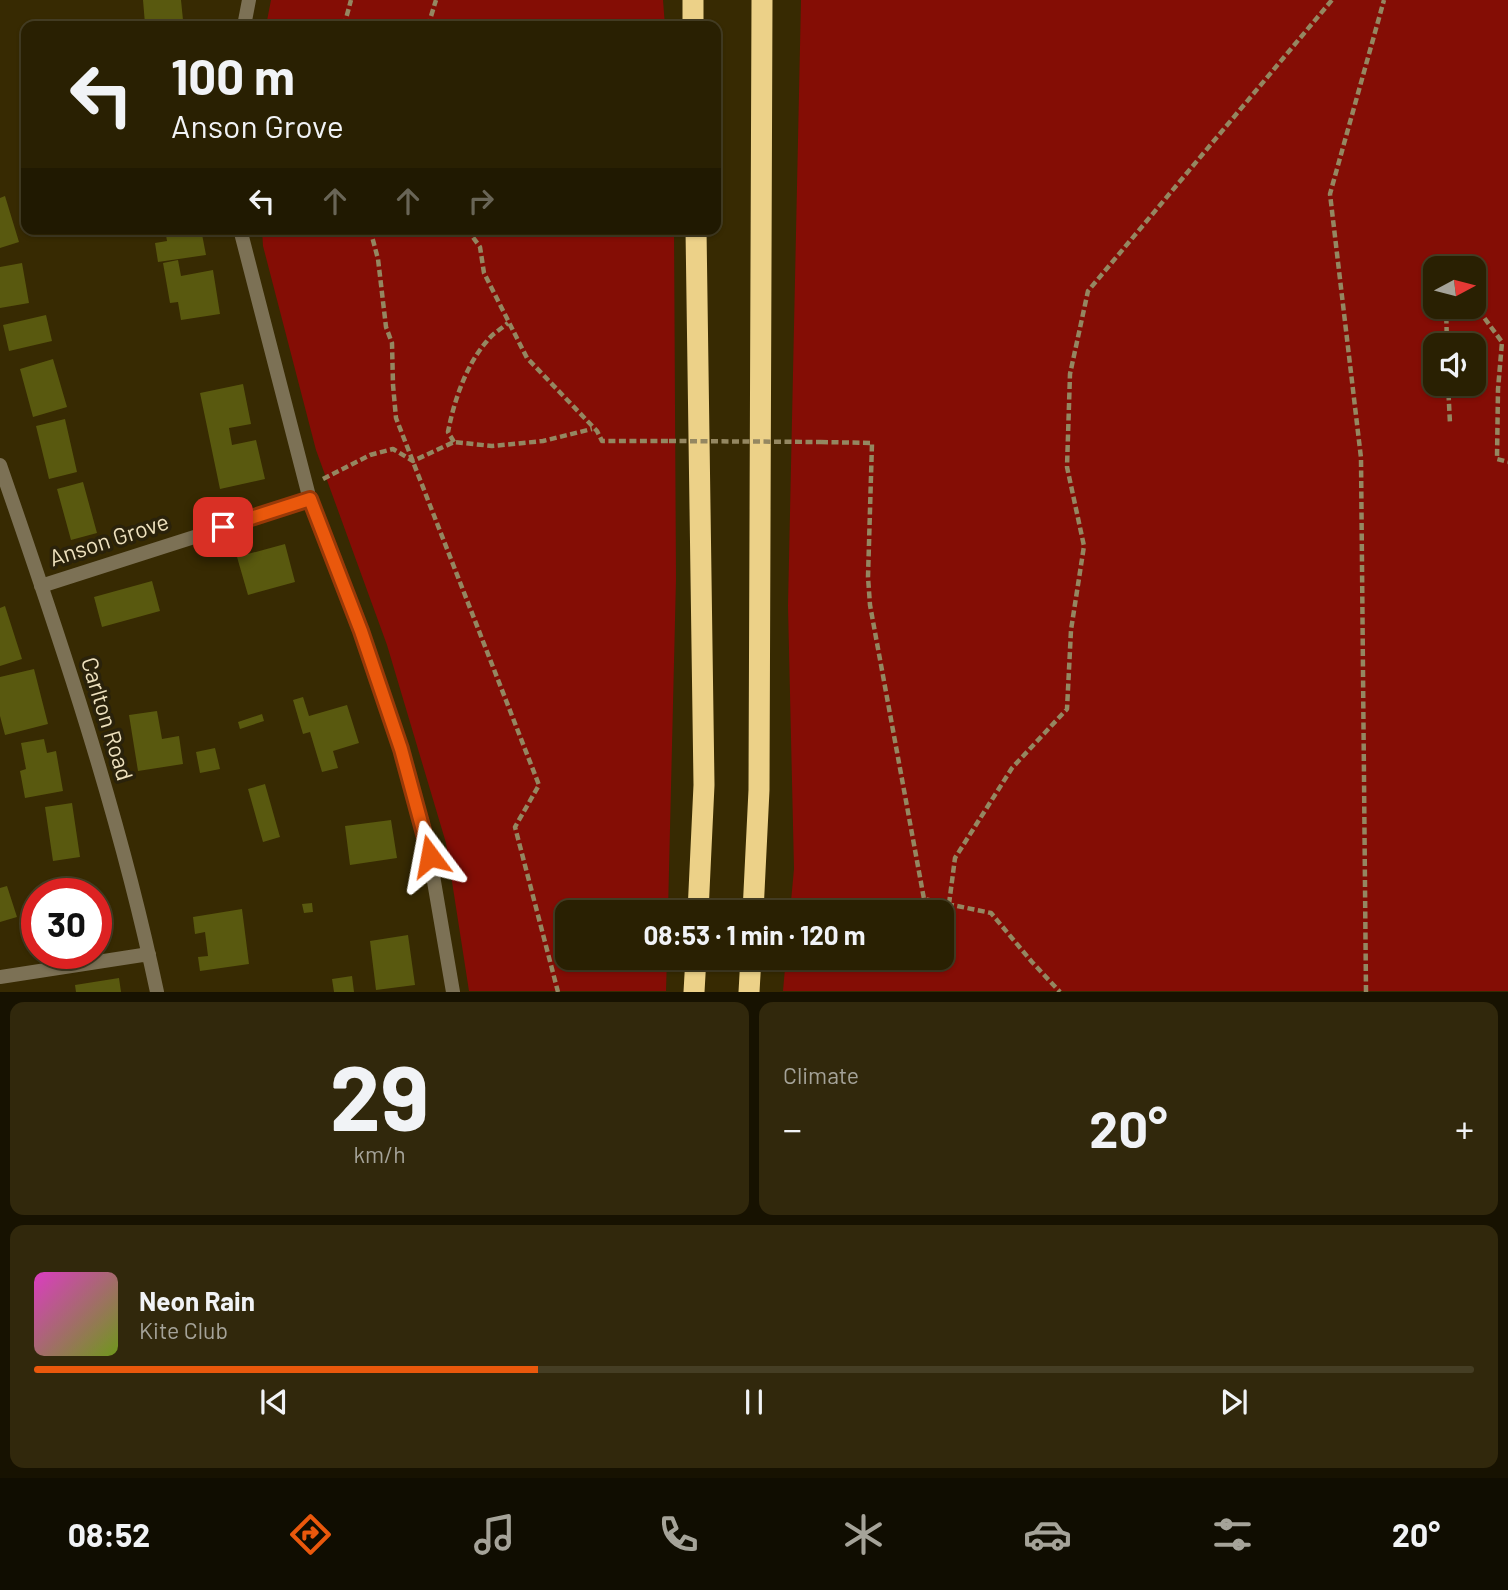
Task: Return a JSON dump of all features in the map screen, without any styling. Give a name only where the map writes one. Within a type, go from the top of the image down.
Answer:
[{"type":"highway","points":[[693,0],[693,21]]},
{"type":"highway","points":[[754,900],[759,790],[762,0]]},
{"type":"highway","points":[[696,235],[704,785],[699,900]]},
{"type":"highway","points":[[694,992],[695,970]]},
{"type":"highway","points":[[749,992],[750,970]]},
{"type":"street","points":[[245,21],[249,0]]},
{"type":"street","points":[[242,235],[309,493],[361,631],[405,762],[426,835],[453,992]]},
{"type":"street","name":"Carlton Road","points":[[0,465],[113,816],[135,891],[157,992]]},
{"type":"street","name":"Anson Grove","points":[[41,586],[309,493]]},
{"type":"street","points":[[0,977],[149,954]]},
{"type":"path","points":[[346,21],[352,0]]},
{"type":"path","points":[[950,900],[955,858],[1012,768],[1067,709],[1070,630],[1084,546],[1067,467],[1070,374],[1088,291],[1332,0]]},
{"type":"path","points":[[1366,992],[1361,458],[1330,194],[1384,0]]},
{"type":"path","points":[[430,21],[436,1]]},
{"type":"path","points":[[372,235],[378,259],[386,327],[393,343],[396,418],[539,785],[515,827],[558,992]]},
{"type":"path","points":[[471,235],[480,247],[484,273],[527,358],[592,429],[597,431],[602,441],[872,443],[868,577],[870,605],[924,899],[929,900]]},
{"type":"path","points":[[1485,319],[1502,342],[1497,459],[1508,462]]},
{"type":"path","points":[[454,443],[448,432],[453,405],[487,340],[508,323]]},
{"type":"path","points":[[1449,396],[1450,424]]},
{"type":"path","points":[[413,461],[454,443],[492,446],[543,441],[592,429]]},
{"type":"path","points":[[309,493],[370,455],[393,449],[413,461]]},
{"type":"path","points":[[954,905],[991,913],[1060,992]]},
{"type":"shaded area","points":[[271,0],[663,0],[665,21],[267,21]]},
{"type":"shaded area","points":[[801,0],[1508,0],[1508,991],[783,991],[785,970],[954,970],[954,900],[791,900],[794,869],[788,606]]},
{"type":"shaded area","points":[[262,235],[674,235],[676,579],[668,900],[555,900],[555,970],[667,970],[666,991],[469,991],[446,843],[387,645],[316,450]]},
{"type":"building","points":[[143,0],[181,0],[183,20],[145,21]]},
{"type":"building","points":[[5,196],[19,242],[0,248],[0,198]]},
{"type":"building","points":[[166,235],[202,235],[206,255],[158,262],[155,243],[167,241]]},
{"type":"building","points":[[178,260],[181,276],[213,270],[220,314],[181,320],[178,302],[170,303],[163,263]]},
{"type":"building","points":[[22,263],[29,303],[0,308],[0,267]]},
{"type":"building","points":[[46,315],[52,341],[9,351],[3,325]]},
{"type":"building","points":[[53,359],[67,407],[33,417],[20,369]]},
{"type":"building","points":[[243,384],[251,424],[229,428],[232,445],[256,440],[265,479],[220,489],[200,393]]},
{"type":"building","points":[[65,419],[77,472],[49,479],[36,426]]},
{"type":"building","points":[[83,482],[97,533],[71,540],[57,489]]},
{"type":"building","points":[[285,544],[295,582],[248,595],[237,557]]},
{"type":"building","points":[[152,581],[160,611],[102,627],[94,597]]},
{"type":"building","points":[[5,606],[22,659],[0,666],[0,608]]},
{"type":"building","points":[[34,669],[48,724],[5,735],[0,716],[0,677]]},
{"type":"building","points":[[303,697],[309,716],[347,705],[359,743],[333,751],[338,768],[322,772],[310,732],[303,734],[293,700]]},
{"type":"building","points":[[157,711],[162,739],[179,736],[183,764],[138,771],[129,715]]},
{"type":"building","points":[[262,714],[264,721],[240,729],[238,722]]},
{"type":"building","points":[[44,739],[47,753],[56,751],[63,791],[25,798],[20,771],[26,769],[21,743]]},
{"type":"building","points":[[215,748],[220,769],[200,773],[196,752]]},
{"type":"building","points":[[265,784],[280,837],[263,842],[248,789]]},
{"type":"building","points":[[72,803],[80,857],[53,861],[45,807]]},
{"type":"building","points":[[391,820],[397,858],[350,865],[345,826]]},
{"type":"building","points":[[7,886],[17,917],[0,922],[0,888]]},
{"type":"building","points":[[312,903],[313,912],[304,913],[302,904]]},
{"type":"building","points":[[242,909],[249,964],[200,971],[198,957],[208,956],[205,932],[195,934],[193,917]]},
{"type":"building","points":[[408,935],[415,985],[376,990],[370,941]]},
{"type":"building","points":[[352,976],[354,992],[334,992],[332,979]]},
{"type":"building","points":[[119,978],[121,992],[76,992],[75,985]]},
{"type":"route","points":[[223,527],[310,499],[361,631],[401,749],[430,856]]}]
